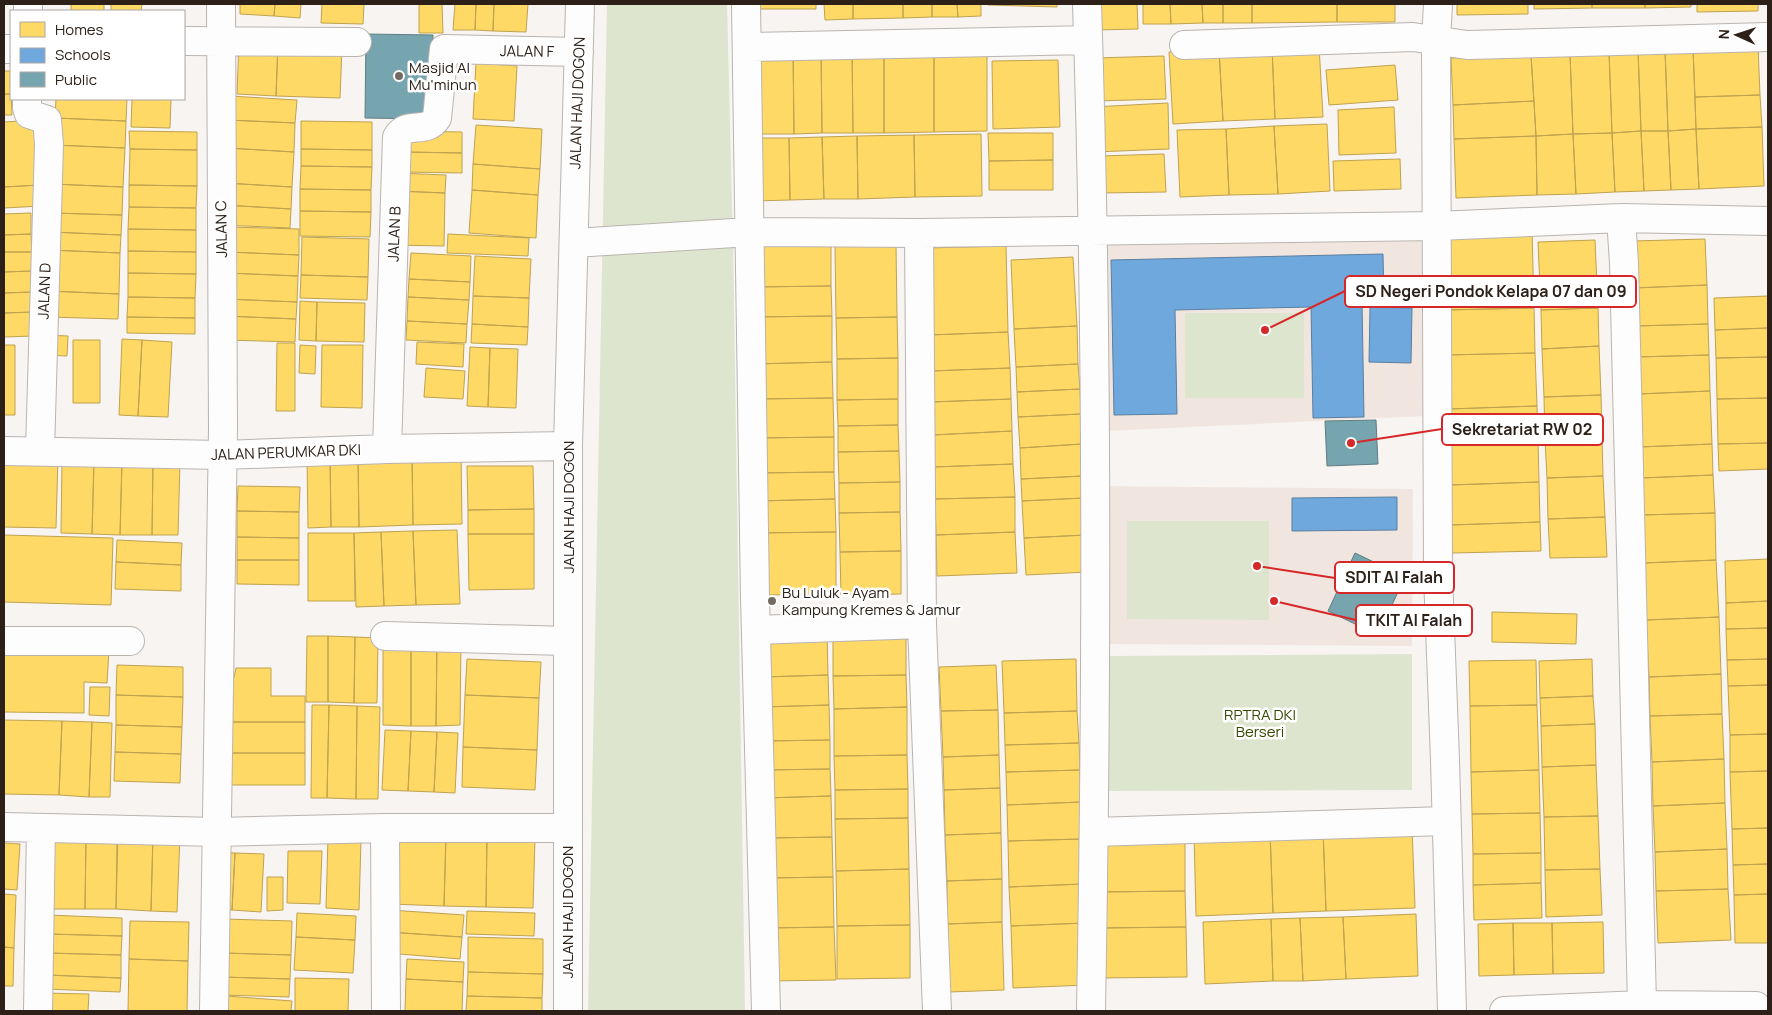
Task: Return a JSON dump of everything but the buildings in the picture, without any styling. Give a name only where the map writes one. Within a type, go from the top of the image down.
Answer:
[{"type":"street","name":"JALAN C","points":[[214,1011],[223,455],[221,4]]},
{"type":"street","name":"JALAN HAJI DOGON","points":[[568,1011],[568,446],[580,4]]},
{"type":"street","points":[[746,4],[766,1011]]},
{"type":"street","points":[[1087,4],[1094,265],[1094,832],[1091,1011]]},
{"type":"street","points":[[1438,4],[1436,41],[1438,575],[1452,1011]]},
{"type":"street","points":[[1184,45],[1414,37],[1467,45],[1768,37]]},
{"type":"street","points":[[747,47],[1088,40]]},
{"type":"street","points":[[185,41],[357,42]]},
{"type":"street","name":"JALAN F","points":[[444,49],[579,52]]},
{"type":"street","name":"JALAN B","points":[[387,449],[397,137],[400,131],[404,129],[428,126],[437,118],[444,49]]},
{"type":"street","name":"JALAN D","points":[[26,100],[26,108],[29,114],[47,120],[49,144],[40,451]]},
{"type":"street","points":[[1621,218],[1624,263],[1642,1005]]},
{"type":"street","points":[[574,243],[750,232],[919,233],[1437,226],[1621,218],[1768,221]]},
{"type":"street","points":[[919,233],[922,624],[937,1011]]},
{"type":"street","name":"JALAN PERUMKAR DKI","points":[[4,451],[223,455],[387,449],[568,446]]},
{"type":"street","points":[[757,630],[922,624]]},
{"type":"street","points":[[385,636],[567,641]]},
{"type":"street","points":[[4,640],[130,641]]},
{"type":"street","points":[[1094,832],[1446,821]]},
{"type":"street","points":[[4,827],[217,832],[385,828],[567,828]]},
{"type":"street","points":[[38,1011],[41,828]]},
{"type":"street","points":[[385,828],[386,1011]]},
{"type":"street","points":[[1504,1011],[1642,1005],[1756,1006]]},
{"type":"shaded area","points":[[1423,241],[1425,416],[1106,431],[1104,244]]},
{"type":"shaded area","points":[[1102,486],[1413,489],[1412,646],[1100,644]]},
{"type":"green space","points":[[607,4],[727,4],[733,242],[745,1011],[588,1011]]},
{"type":"green space","points":[[1185,313],[1304,313],[1304,398],[1185,398]]},
{"type":"green space","points":[[1127,521],[1269,521],[1269,620],[1127,619]]},
{"type":"green space","name":"RPTRA DKI Berseri","points":[[1412,654],[1412,790],[1109,791],[1109,656]]},
{"type":"place","name":"Masjid Al Mu'minun","points":[[399,76]]},
{"type":"place","name":"SD Negeri Pondok Kelapa 07 dan 09","points":[[1265,330]]},
{"type":"place","name":"Sekretariat RW 02","points":[[1351,443]]},
{"type":"place","name":"SDIT Al Falah","points":[[1257,566]]},
{"type":"place","name":"Bu Luluk - Ayam Kampung Kremes & Jamur","points":[[772,601]]},
{"type":"place","name":"TKIT Al Falah","points":[[1274,601]]}]
